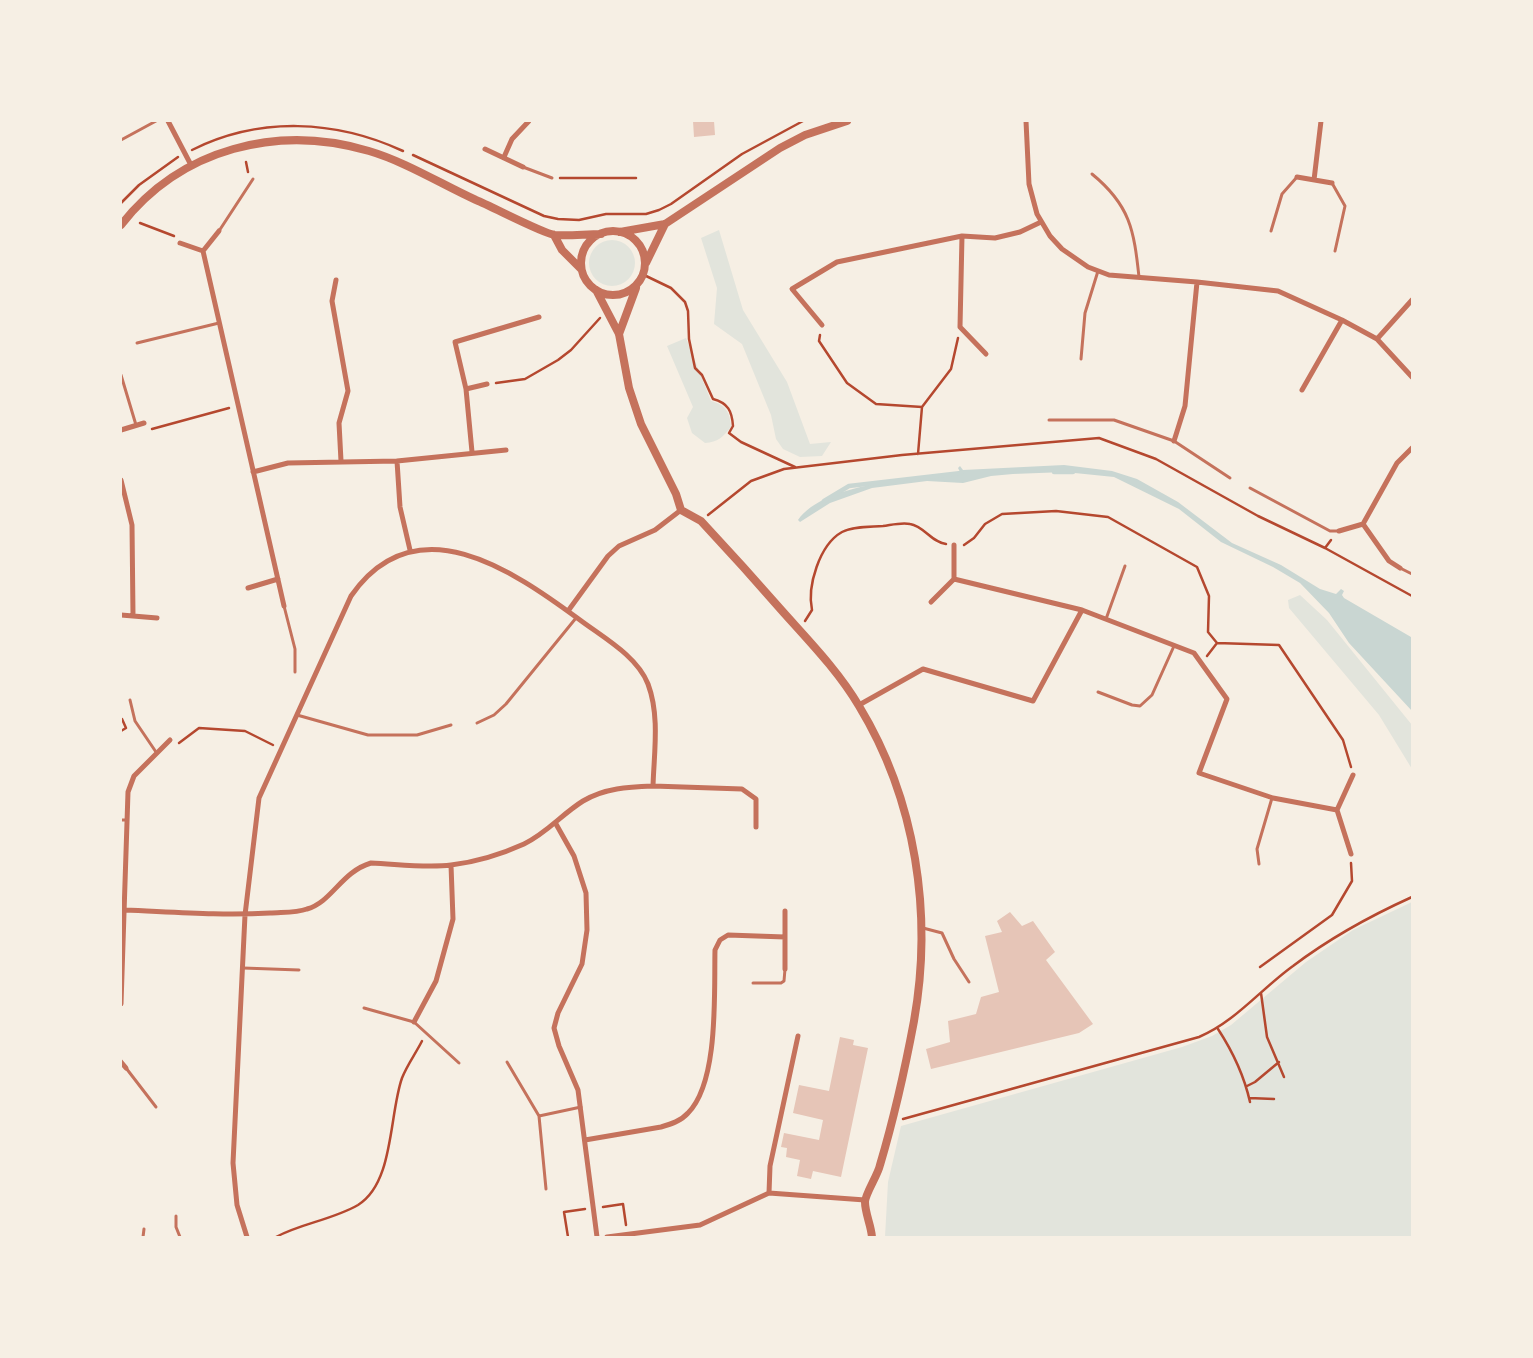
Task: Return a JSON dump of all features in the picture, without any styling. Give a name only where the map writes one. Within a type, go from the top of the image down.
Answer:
[{"type":"street","points":[[168,121],[191,165]]},
{"type":"street","points":[[504,157],[512,139],[529,121]]},
{"type":"street","points":[[121,225],[141,203],[191,165],[253,144],[289,139],[330,142],[372,152],[554,235],[620,232],[665,224],[780,148],[805,135],[847,121]]},
{"type":"street","points":[[1026,121],[1029,184],[1032,202],[1041,222],[1062,249],[1088,267],[1109,275],[1278,291],[1342,320],[1377,339],[1412,377]]},
{"type":"street","points":[[1314,180],[1321,121]]},
{"type":"street","points":[[485,149],[524,167]]},
{"type":"street","points":[[1297,177],[1332,183]]},
{"type":"street","points":[[822,325],[792,289],[837,262],[962,236],[995,238],[1020,232],[1041,222]]},
{"type":"street","points":[[619,334],[637,286],[644,275],[646,263],[665,224]]},
{"type":"street","points":[[203,251],[219,231]]},
{"type":"street","points":[[620,232],[636,240],[642,248],[646,263]]},
{"type":"street","points":[[581,270],[584,250],[590,241],[601,234]]},
{"type":"street","points":[[554,235],[562,250],[581,270],[585,279],[596,290],[619,334],[629,388],[641,424],[676,494],[681,510],[701,521],[799,629],[859,705],[889,768],[905,815],[916,860],[923,928],[917,1000],[892,1118],[880,1167],[865,1200],[872,1237]]},
{"type":"street","points":[[962,236],[960,327],[986,354]]},
{"type":"street","points":[[180,243],[203,251]]},
{"type":"street","points":[[203,251],[284,606]]},
{"type":"street","points":[[336,280],[332,301],[348,391],[339,423],[341,461]]},
{"type":"street","points":[[1174,442],[1185,406],[1197,282]]},
{"type":"street","points":[[596,290],[609,296],[620,296],[637,286]]},
{"type":"street","points":[[1377,339],[1412,300]]},
{"type":"street","points":[[472,452],[466,388],[455,342],[539,317]]},
{"type":"street","points":[[1302,390],[1342,320]]},
{"type":"street","points":[[466,388],[487,384]]},
{"type":"street","points":[[121,430],[144,423]]},
{"type":"street","points":[[1339,531],[1363,524],[1397,463],[1412,448]]},
{"type":"street","points":[[253,472],[288,463],[397,461],[506,450]]},
{"type":"street","points":[[397,461],[400,506],[410,550]]},
{"type":"street","points":[[121,480],[132,525],[133,615]]},
{"type":"street","points":[[568,611],[608,556],[619,546],[655,530],[681,510]]},
{"type":"street","points":[[1363,524],[1389,561],[1400,568]]},
{"type":"street","points":[[931,602],[954,578],[954,545]]},
{"type":"street","points":[[247,1237],[237,1205],[233,1163],[245,915],[259,798],[351,596],[365,576],[387,560],[410,550],[434,549],[461,552],[485,561],[545,595],[568,611],[636,664],[648,684],[655,708],[653,786]]},
{"type":"street","points":[[954,578],[1082,610],[1194,654],[1227,700],[1199,773],[1273,798],[1336,810]]},
{"type":"street","points":[[248,588],[278,579]]},
{"type":"street","points":[[859,705],[923,669],[1033,701],[1082,610]]},
{"type":"street","points":[[121,615],[157,618]]},
{"type":"street","points":[[121,1004],[125,910],[124,820],[128,792],[134,776],[170,740]]},
{"type":"street","points":[[1351,854],[1336,810],[1353,775]]},
{"type":"street","points":[[125,910],[245,915],[308,909],[320,903],[350,874],[371,864],[451,865],[478,860],[513,848],[556,824],[583,801],[607,790],[653,786],[742,788],[756,799],[756,827]]},
{"type":"street","points":[[556,824],[574,856],[586,893],[587,930],[582,964],[558,1012],[554,1028],[559,1046],[574,1077],[581,1107],[598,1237]]},
{"type":"street","points":[[414,1022],[436,980],[453,919],[451,865]]},
{"type":"street","points":[[785,911],[785,969]]},
{"type":"street","points":[[585,1140],[673,1124],[688,1113],[701,1092],[710,1063],[716,950],[720,940],[728,935],[786,937]]},
{"type":"street","points":[[769,1194],[770,1166],[798,1036]]},
{"type":"street","points":[[121,1062],[126,1068]]},
{"type":"street","points":[[607,1237],[700,1225],[769,1194],[865,1200]]},
{"type":"lane","points":[[121,140],[156,121]]},
{"type":"lane","points":[[524,167],[552,178]]},
{"type":"lane","points":[[1092,174],[1112,190],[1126,212],[1136,244],[1139,278]]},
{"type":"lane","points":[[1271,231],[1282,194],[1297,177]]},
{"type":"lane","points":[[219,231],[253,179]]},
{"type":"lane","points":[[1332,183],[1345,206],[1335,251]]},
{"type":"lane","points":[[1081,359],[1085,313],[1098,271]]},
{"type":"lane","points":[[137,343],[219,323]]},
{"type":"lane","points":[[121,375],[136,425]]},
{"type":"lane","points":[[1048,420],[1114,420],[1174,442],[1230,478]]},
{"type":"lane","points":[[1250,488],[1330,531],[1339,531]]},
{"type":"lane","points":[[1106,619],[1125,566]]},
{"type":"lane","points":[[1400,568],[1412,574]]},
{"type":"lane","points":[[284,606],[295,649],[295,672]]},
{"type":"lane","points":[[477,723],[494,715],[506,704],[576,618]]},
{"type":"lane","points":[[1098,692],[1132,706],[1140,706],[1152,694],[1174,646]]},
{"type":"lane","points":[[130,700],[134,721],[156,752]]},
{"type":"lane","points":[[296,715],[368,735],[417,735],[451,725]]},
{"type":"lane","points":[[1259,864],[1257,849],[1273,798]]},
{"type":"lane","points":[[923,928],[942,933],[954,959],[969,982]]},
{"type":"lane","points":[[242,968],[299,970]]},
{"type":"lane","points":[[753,983],[781,983],[784,981],[785,969]]},
{"type":"lane","points":[[364,1008],[414,1022],[459,1063]]},
{"type":"lane","points":[[507,1062],[538,1116],[546,1189]]},
{"type":"lane","points":[[126,1068],[156,1107]]},
{"type":"lane","points":[[538,1116],[581,1107]]},
{"type":"lane","points":[[176,1216],[176,1227],[180,1237]]},
{"type":"lane","points":[[143,1237],[144,1229]]},
{"type":"path","points":[[121,203],[139,185],[174,158]]},
{"type":"path","points":[[552,178],[636,178]]},
{"type":"path","points":[[140,223],[183,240],[180,243]]},
{"type":"path","points":[[644,275],[671,288],[685,302],[688,311],[689,339],[695,368],[702,375],[713,399],[722,402],[729,408],[733,426],[729,432],[741,442],[796,468]]},
{"type":"path","points":[[487,384],[525,380],[571,350],[602,316]]},
{"type":"path","points":[[822,325],[819,341],[847,383],[876,404],[922,407]]},
{"type":"path","points":[[918,454],[922,407],[951,369],[960,327]]},
{"type":"path","points":[[144,423],[148,430],[238,406]]},
{"type":"path","points":[[701,521],[751,481],[771,472],[918,454],[1099,438],[1156,459],[1258,516],[1325,548],[1412,596]]},
{"type":"path","points":[[799,629],[812,610],[810,591],[815,569],[833,538],[840,533],[854,528],[909,524],[921,529],[940,543],[954,545],[968,543],[985,524],[1002,514],[1056,511],[1108,517],[1197,567],[1210,596],[1208,632],[1217,644]]},
{"type":"path","points":[[1200,663],[1217,644]]},
{"type":"path","points":[[1217,644],[1279,646],[1343,740],[1353,775]]},
{"type":"path","points":[[121,731],[126,728],[122,719]]},
{"type":"path","points":[[170,740],[179,743],[199,728],[245,731],[281,749]]},
{"type":"path","points":[[1260,967],[1332,915],[1352,881],[1351,854]]},
{"type":"path","points":[[892,1118],[901,1120],[1199,1037],[1218,1029],[1291,967],[1340,933],[1412,897]]},
{"type":"path","points":[[1261,992],[1266,1032],[1284,1077]]},
{"type":"path","points":[[1218,1029],[1238,1062],[1250,1100],[1274,1098]]},
{"type":"path","points":[[276,1237],[296,1227],[332,1217],[358,1205],[375,1189],[390,1140],[402,1079],[427,1032]]},
{"type":"path","points":[[1247,1086],[1255,1082],[1279,1062]]},
{"type":"shaded area","points":[[719,230],[743,310],[787,382],[810,444],[831,442],[822,456],[800,457],[783,449],[776,439],[771,415],[742,344],[714,324],[717,288],[701,238]]},
{"type":"shaded area","points":[[607,240],[617,240],[631,250],[635,263],[631,276],[625,282],[617,286],[607,286],[593,276],[589,268],[589,258],[599,244]]},
{"type":"shaded area","points":[[686,338],[711,401],[724,407],[730,417],[731,427],[723,436],[717,440],[705,443],[692,433],[687,418],[693,407],[667,346]]},
{"type":"shaded area","points":[[1064,465],[1112,471],[1137,479],[1178,502],[1232,543],[1281,565],[1320,589],[1336,594],[1341,589],[1344,591],[1342,595],[1344,598],[1411,637],[1412,711],[1349,643],[1329,613],[1300,583],[1273,567],[1221,542],[1179,509],[1114,477],[1065,472],[1013,474],[991,476],[963,483],[927,481],[872,488],[830,503],[800,522],[798,520],[811,507],[848,490],[892,481],[953,475],[960,472],[958,468],[960,466],[963,470]]},
{"type":"shaded area","points":[[1300,595],[1327,620],[1412,725],[1412,769],[1379,715],[1289,608],[1288,600]]},
{"type":"shaded area","points":[[1412,902],[1412,1237],[885,1237],[888,1182],[901,1126],[1182,1047],[1212,1036],[1231,1025],[1306,962],[1353,930]]},
{"type":"building","points":[[693,121],[714,121],[715,135],[694,137]]},
{"type":"building","points":[[1010,912],[1022,926],[1033,921],[1055,952],[1046,960],[1093,1024],[1079,1033],[931,1069],[926,1049],[950,1042],[948,1021],[976,1014],[981,997],[999,992],[985,936],[1002,932],[997,921]]},
{"type":"building","points":[[840,1037],[854,1040],[853,1045],[868,1048],[841,1177],[813,1171],[811,1179],[797,1176],[800,1160],[786,1157],[787,1148],[781,1147],[784,1133],[819,1140],[823,1120],[793,1113],[799,1085],[829,1091]]},
{"type":"waterway","points":[[1054,472],[1073,472]]},
{"type":"waterway","points":[[824,501],[849,486],[961,473]]}]
